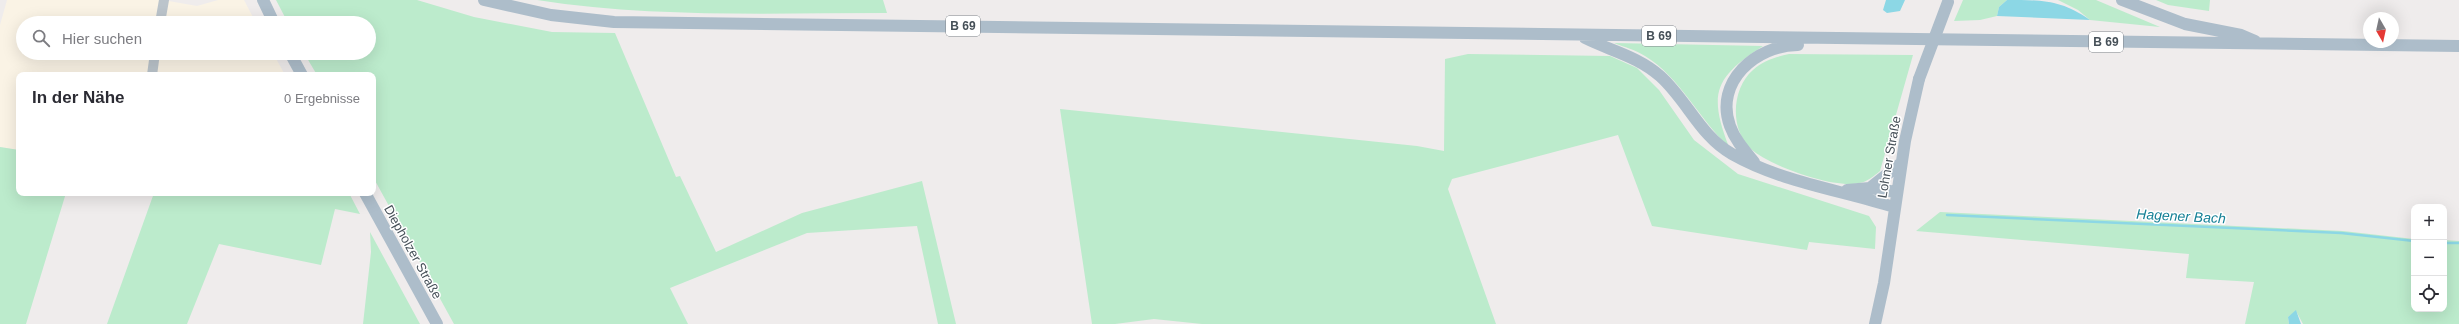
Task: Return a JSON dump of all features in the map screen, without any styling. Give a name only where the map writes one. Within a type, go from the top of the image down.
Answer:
[{"type":"main road","points":[[263,0],[271,16]]},
{"type":"main road","name":"B 69","points":[[484,0],[551,15],[614,22],[1580,36],[2459,46]]},
{"type":"main road","points":[[2122,0],[2160,16],[2209,30],[2241,35],[2262,44]]},
{"type":"main road","name":"Lohner Straße","points":[[1875,324],[1884,283],[1900,164],[1919,80],[1949,1]]},
{"type":"main road","points":[[1580,36],[1624,52],[1649,68],[1670,88],[1698,124],[1716,142],[1732,154],[1793,179],[1842,191],[1894,207]]},
{"type":"main road","points":[[1756,164],[1738,143],[1729,125],[1729,95],[1736,76],[1750,61],[1771,50],[1786,45],[1824,46],[1842,39]]},
{"type":"main road","points":[[294,60],[300,72]]},
{"type":"main road","points":[[1870,188],[1900,164]]},
{"type":"main road","points":[[1842,191],[1870,188],[1896,192]]},
{"type":"main road","name":"Diepholzer Straße","points":[[367,196],[437,324]]},
{"type":"street","points":[[161,16],[164,0]]},
{"type":"street","points":[[152,72],[154,60]]},
{"type":"shaded area","points":[[7,0],[163,0],[197,6],[218,0],[244,0],[252,16],[16,16],[16,60],[277,60],[283,72],[16,72],[16,150],[0,147],[0,25]]},
{"type":"green space","points":[[276,0],[417,0],[474,17],[552,32],[615,33],[676,177],[680,176],[716,252],[802,213],[922,181],[956,324],[938,324],[917,226],[807,233],[670,288],[688,324],[454,324],[376,182],[376,72],[315,72],[308,60],[376,60],[376,16],[284,16]]},
{"type":"green space","points":[[537,0],[883,0],[887,13],[755,14],[667,12],[580,6]]},
{"type":"green space","points":[[1963,0],[2007,0],[1999,7],[1997,16],[1980,20],[1954,21]]},
{"type":"green space","points":[[2058,0],[2096,0],[2160,27],[2090,20],[2078,10]]},
{"type":"green space","points":[[2156,0],[2210,0],[2209,11],[2168,5]]},
{"type":"green space","points":[[1614,43],[1763,46],[1734,67],[1720,88],[1718,99],[1719,113],[1722,128],[1729,147],[1708,124],[1669,75],[1645,56]]},
{"type":"green space","points":[[1468,54],[1610,56],[1637,68],[1659,90],[1694,140],[1738,174],[1869,216],[1876,227],[1875,249],[1809,242],[1807,250],[1652,226],[1618,135],[1452,179],[1448,189],[1496,324],[1202,324],[1154,319],[1115,324],[1092,324],[1060,109],[1417,146],[1444,151],[1445,59]]},
{"type":"green space","points":[[1789,54],[1913,55],[1880,171],[1862,182],[1848,184],[1834,183],[1803,175],[1772,162],[1760,156],[1744,141],[1736,120],[1737,98],[1741,87],[1746,78],[1761,64],[1770,59]]},
{"type":"green space","points":[[0,147],[16,150],[16,196],[65,196],[26,324],[0,324]]},
{"type":"green space","points":[[153,196],[351,196],[360,214],[335,209],[321,265],[219,244],[187,324],[107,324]]},
{"type":"green space","points":[[1940,212],[2343,231],[2411,239],[2411,312],[2447,312],[2447,240],[2459,241],[2459,324],[2303,324],[2296,311],[2288,317],[2289,324],[2245,324],[2254,282],[2186,278],[2189,254],[1916,231]]},
{"type":"green space","points":[[370,232],[420,324],[363,324],[371,252]]},
{"type":"water","points":[[1886,0],[1905,0],[1900,11],[1887,13],[1883,10]]},
{"type":"water","points":[[2007,0],[2051,2],[2070,8],[2090,20],[1997,16],[1999,7]]},
{"type":"water","points":[[2296,310],[2301,324],[2289,324],[2288,317]]},
{"type":"waterway","name":"Hagener Bach","points":[[1947,215],[2341,233],[2411,241]]},
{"type":"waterway","name":"Hagener Bach","points":[[2447,243],[2459,243]]}]
